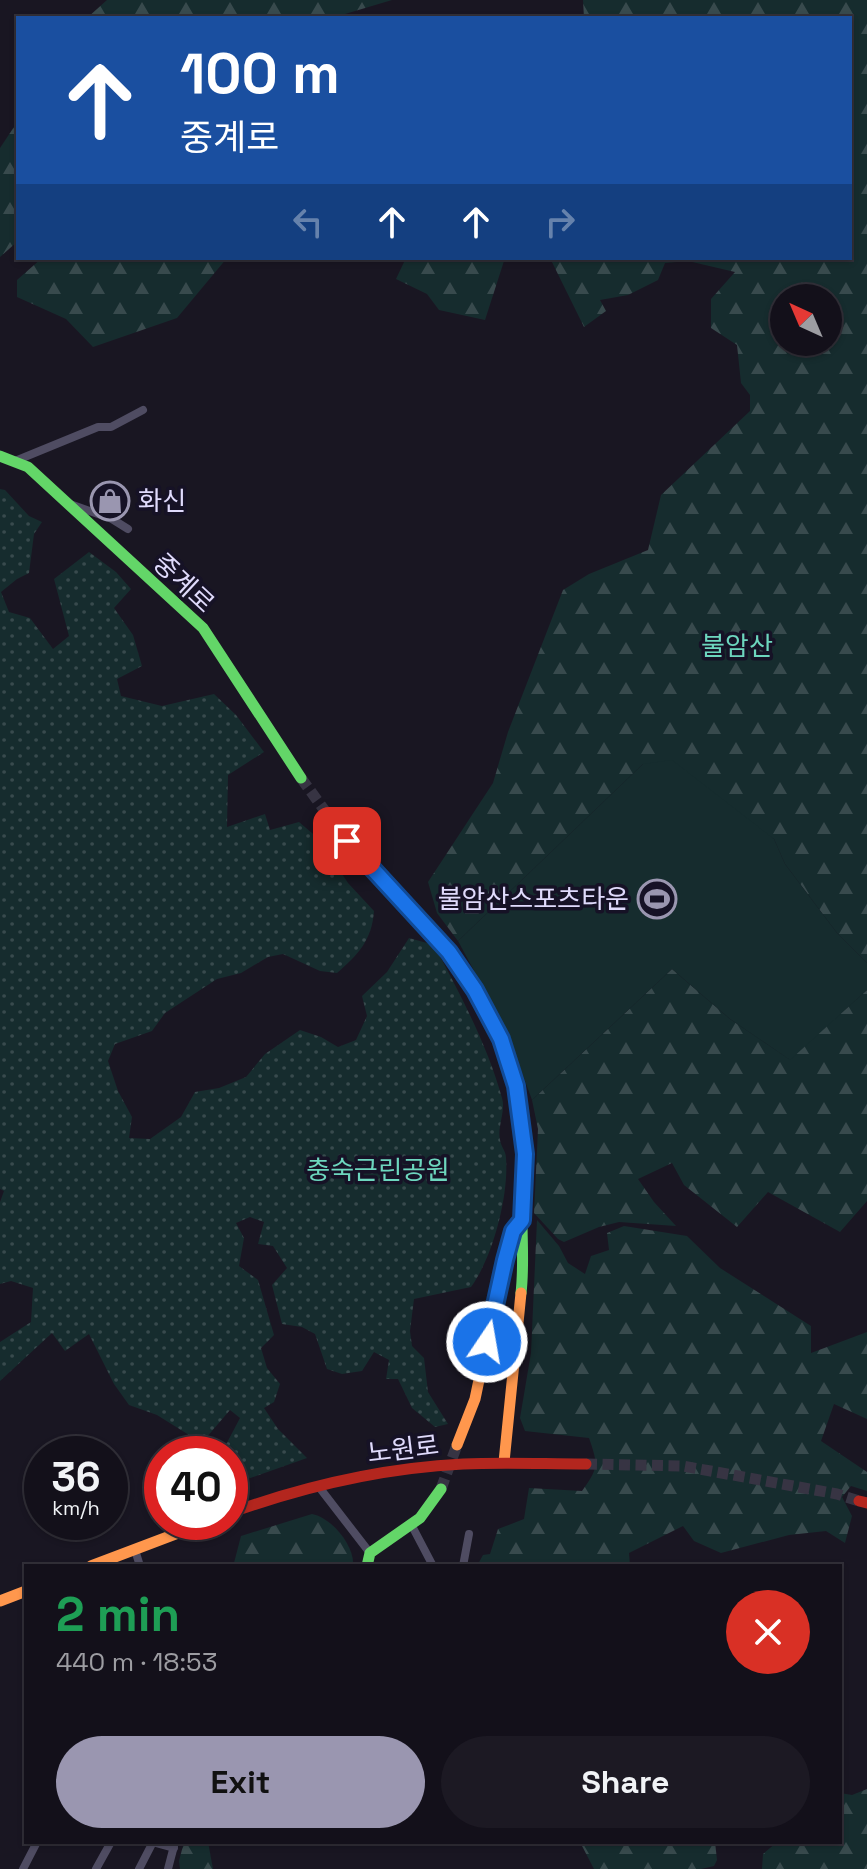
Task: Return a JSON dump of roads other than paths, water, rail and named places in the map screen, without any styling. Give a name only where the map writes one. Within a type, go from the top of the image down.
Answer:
[{"type":"street","points":[[15,461],[98,427],[111,427],[143,410]]},
{"type":"street","name":"중계로","points":[[0,456],[28,467],[203,628],[301,778]]},
{"type":"street","points":[[70,504],[112,519],[128,529]]},
{"type":"street","points":[[347,841],[449,952],[475,990],[501,1039],[516,1086],[525,1154],[523,1278],[504,1462]]},
{"type":"street","name":"노원로","points":[[457,1445],[475,1400],[513,1231],[522,1220]]},
{"type":"street","name":"노원로","points":[[248,1508],[357,1476],[386,1472],[504,1462],[586,1464]]},
{"type":"street","points":[[319,1487],[370,1553]]},
{"type":"street","points":[[367,1564],[370,1553],[412,1526],[427,1512],[441,1489]]},
{"type":"street","points":[[412,1526],[432,1564]]},
{"type":"street","points":[[463,1564],[469,1534]]},
{"type":"street","points":[[96,1564],[161,1540]]},
{"type":"street","points":[[135,1550],[139,1564]]},
{"type":"street","points":[[0,1601],[24,1592]]},
{"type":"street","points":[[23,1869],[36,1844]]},
{"type":"street","points":[[96,1869],[110,1844]]},
{"type":"street","points":[[139,1869],[152,1844]]},
{"type":"street","points":[[168,1869],[174,1845]]},
{"type":"tunnel","points":[[301,778],[347,841]]},
{"type":"tunnel","points":[[441,1489],[457,1445]]},
{"type":"tunnel","points":[[586,1464],[683,1466],[837,1494],[859,1501]]},
{"type":"place","name":"화신","points":[[110,501]]},
{"type":"place","name":"불암산스포츠타운","points":[[657,899]]},
{"type":"park label","name":"불암산","points":[[737,646]]},
{"type":"park label","name":"충숙근린공원","points":[[378,1170]]}]
